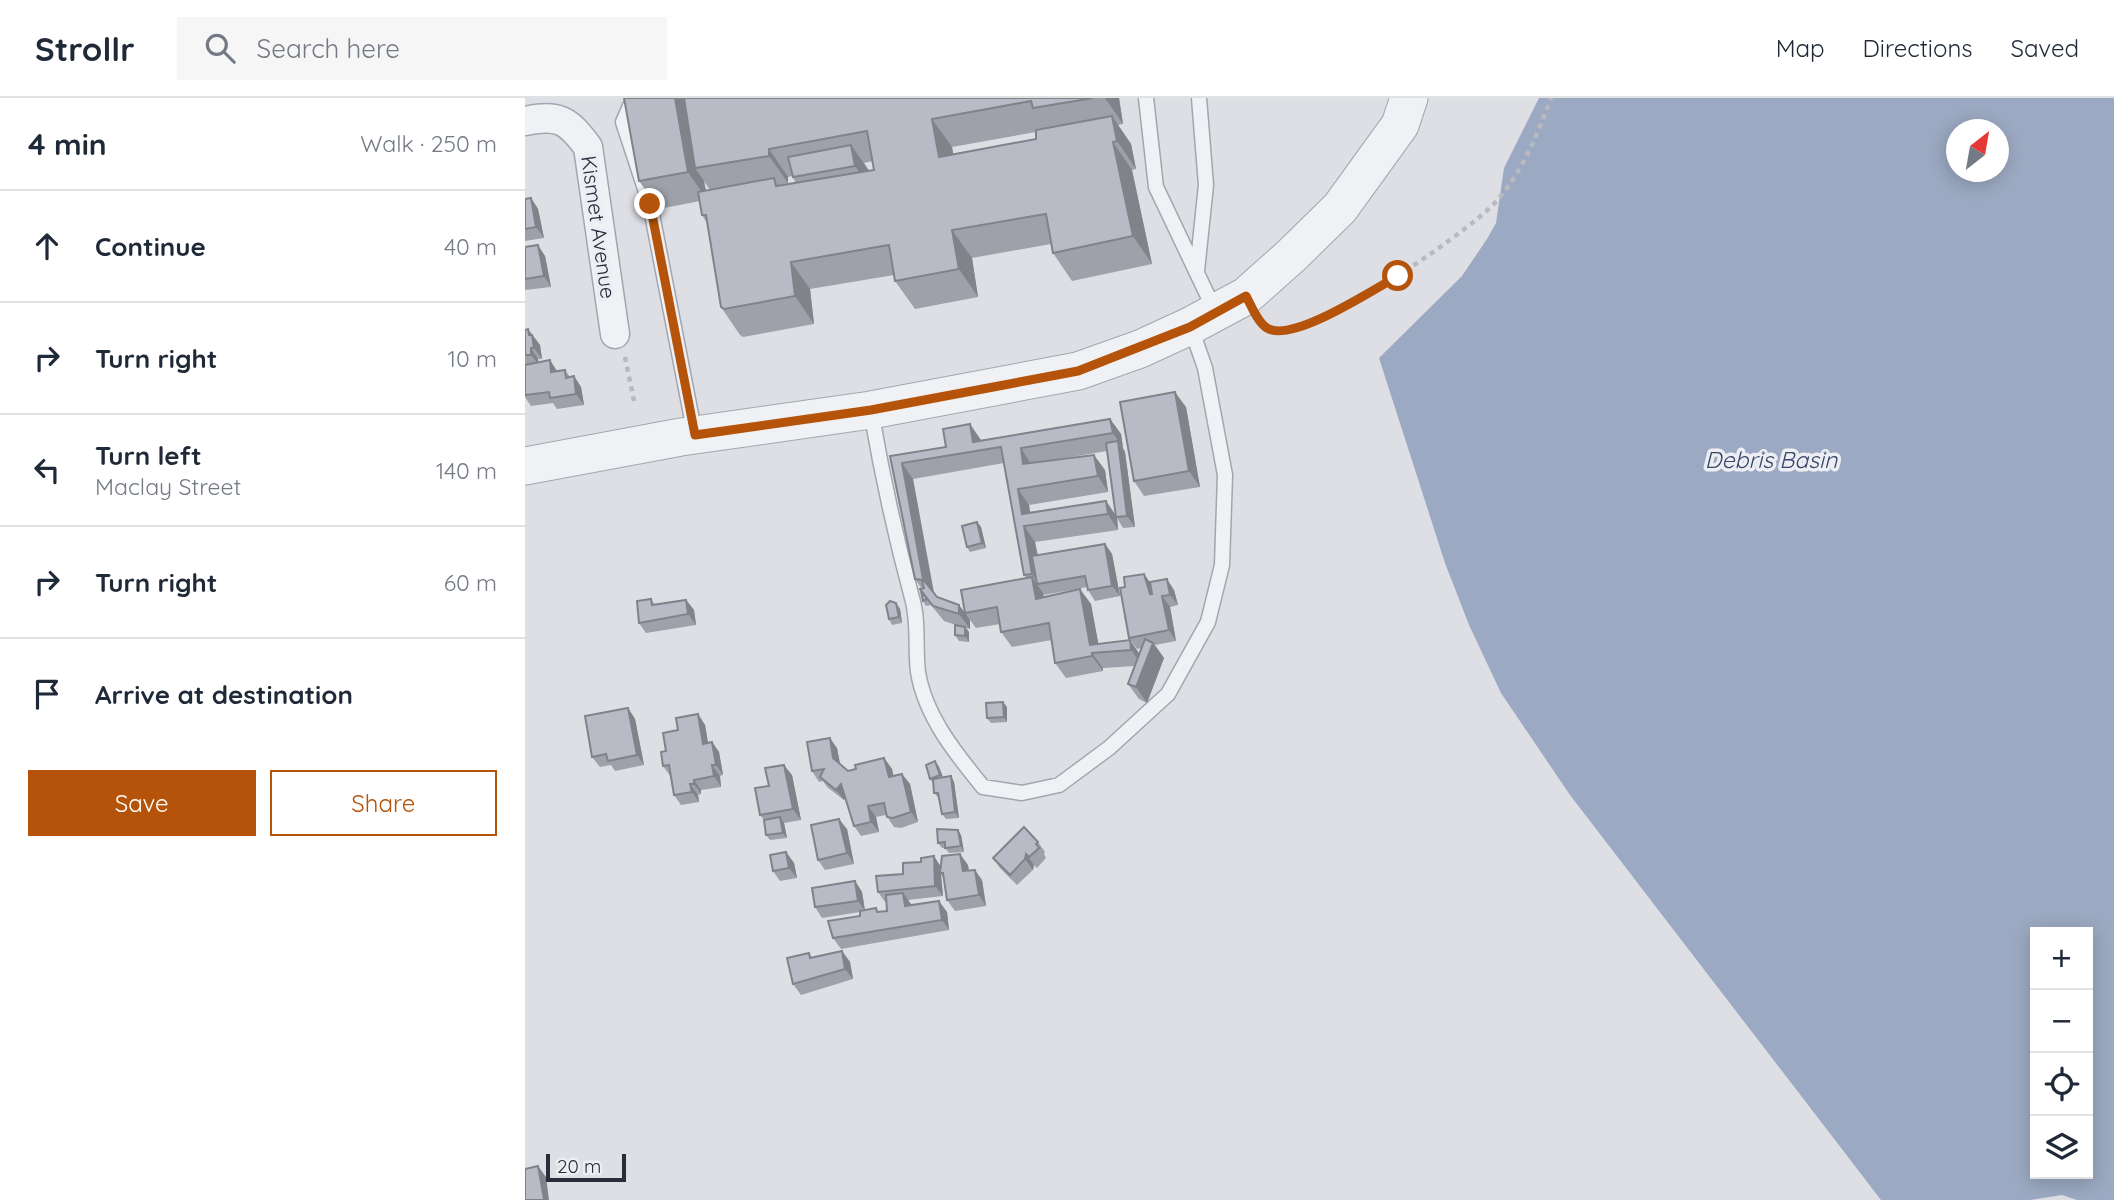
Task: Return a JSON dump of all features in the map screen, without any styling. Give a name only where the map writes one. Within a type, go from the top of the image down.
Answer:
[{"type":"street","points":[[525,466],[695,435],[871,410],[1078,371],[1217,311],[1340,208],[1400,125],[1409,98]]},
{"type":"street","name":"Kismet Avenue","points":[[525,121],[547,116],[571,124],[588,146],[615,334]]},
{"type":"lane","points":[[663,98],[630,106],[623,122],[650,204],[695,435]]},
{"type":"lane","points":[[871,410],[898,553],[913,601],[918,674],[927,701],[950,748],[983,787],[1022,793],[1059,785],[1109,748],[1168,694],[1208,622],[1222,565],[1225,475],[1205,368],[1217,311],[1156,187],[1146,98]]},
{"type":"lane","points":[[1196,273],[1206,185],[1199,98]]},
{"type":"path","points":[[1217,311],[1276,332],[1293,329],[1338,309],[1419,263],[1493,205],[1522,165],[1552,98]]},
{"type":"path","points":[[615,334],[628,366],[634,401]]},
{"type":"water","name":"Debris Basin","points":[[1539,98],[2114,98],[2114,1200],[2077,1200],[2062,1195],[2031,1200],[1881,1200],[1570,795],[1501,693],[1469,625],[1445,563],[1379,358],[1462,276],[1496,223],[1504,168]]},
{"type":"building","points":[[624,98],[675,98],[688,172],[639,181]]},
{"type":"building","points":[[684,98],[1093,98],[1033,108],[1031,101],[932,119],[939,157],[1036,139],[1036,130],[1112,116],[1117,141],[1113,142],[1133,236],[1053,253],[1046,214],[952,230],[959,269],[895,281],[889,245],[791,262],[795,296],[724,309],[721,307],[706,215],[702,215],[698,192],[774,178],[776,186],[874,170],[867,131],[769,149],[769,156],[695,168]]},
{"type":"building","points":[[851,145],[855,166],[793,177],[788,157]]},
{"type":"building","points":[[531,198],[536,227],[525,229],[525,199]]},
{"type":"building","points":[[538,245],[544,276],[525,279],[525,247]]},
{"type":"building","points":[[528,329],[534,348],[531,348],[531,355],[525,355],[525,330]]},
{"type":"building","points":[[550,360],[551,372],[565,370],[566,378],[574,376],[576,394],[550,398],[549,392],[525,395],[525,365]]},
{"type":"building","points":[[1175,392],[1189,471],[1134,481],[1120,402]]},
{"type":"building","points":[[1110,419],[1113,433],[1021,448],[1023,464],[1094,455],[1098,476],[1018,489],[1022,514],[1106,501],[1108,514],[1024,526],[1032,574],[1024,575],[1001,447],[902,463],[923,579],[937,597],[959,605],[959,614],[933,606],[920,589],[924,588],[922,580],[915,579],[890,456],[946,447],[943,429],[970,424],[973,442]]},
{"type":"building","points":[[1118,441],[1127,516],[1116,517],[1106,443]]},
{"type":"building","points":[[977,522],[982,543],[967,547],[962,526]]},
{"type":"building","points":[[1105,544],[1112,586],[1088,590],[1085,576],[1037,584],[1032,556]]},
{"type":"building","points":[[1144,574],[1150,594],[1150,582],[1167,579],[1170,595],[1162,596],[1169,630],[1129,638],[1120,588],[1125,587],[1124,577]]},
{"type":"building","points":[[1032,577],[1036,599],[1080,589],[1090,645],[1130,640],[1131,650],[1092,653],[1092,656],[1055,663],[1049,623],[1001,632],[997,607],[965,613],[961,590]]},
{"type":"building","points":[[651,599],[652,605],[686,600],[688,614],[639,623],[637,601]]},
{"type":"building","points":[[890,601],[896,603],[899,617],[889,619],[886,605]]},
{"type":"building","points":[[955,625],[965,627],[965,636],[955,635]]},
{"type":"building","points":[[1145,639],[1153,643],[1136,687],[1128,684]]},
{"type":"building","points":[[1003,702],[1004,717],[987,718],[986,703]]},
{"type":"building","points":[[628,708],[637,755],[608,761],[606,754],[592,757],[585,716]]},
{"type":"building","points":[[698,714],[703,744],[712,742],[716,765],[712,765],[714,776],[694,780],[694,784],[690,784],[692,792],[674,795],[669,765],[663,766],[661,752],[666,751],[663,733],[678,730],[676,718]]},
{"type":"building","points":[[830,738],[833,758],[848,771],[856,769],[855,765],[884,758],[889,777],[902,774],[911,812],[893,818],[887,817],[884,803],[868,806],[871,822],[854,826],[841,784],[836,790],[820,777],[824,769],[812,771],[807,742]]},
{"type":"building","points":[[935,761],[940,775],[930,779],[926,765]]},
{"type":"building","points":[[784,765],[793,809],[760,815],[755,788],[769,786],[765,768]]},
{"type":"building","points":[[951,776],[955,812],[942,814],[938,793],[934,793],[933,779]]},
{"type":"building","points":[[780,817],[783,833],[766,835],[764,820]]},
{"type":"building","points":[[839,819],[847,853],[818,860],[811,825]]},
{"type":"building","points":[[1024,827],[1038,842],[1036,844],[1039,848],[1029,857],[1026,854],[1025,859],[1010,875],[993,858]]},
{"type":"building","points":[[937,829],[958,830],[961,846],[945,848],[945,842],[938,843]]},
{"type":"building","points":[[786,852],[789,868],[773,871],[770,855]]},
{"type":"building","points":[[960,854],[963,871],[975,870],[979,895],[947,900],[943,873],[940,873],[942,856]]},
{"type":"building","points":[[934,856],[935,886],[878,892],[876,876],[903,874],[903,863],[921,862],[921,858]]},
{"type":"building","points":[[855,881],[858,901],[815,907],[812,888]]},
{"type":"building","points":[[903,893],[905,906],[939,901],[942,920],[833,938],[828,921],[860,916],[860,911],[876,908],[877,912],[887,911],[886,895]]},
{"type":"building","points":[[842,951],[845,969],[793,984],[787,958],[809,953],[810,958]]},
{"type":"building","points":[[538,1166],[544,1199],[525,1200],[525,1169]]},
{"type":"route","points":[[650,204],[695,435],[871,410],[1078,371],[1140,349],[1190,327],[1246,296],[1265,328],[1276,332],[1293,329],[1338,309],[1398,276]]}]
